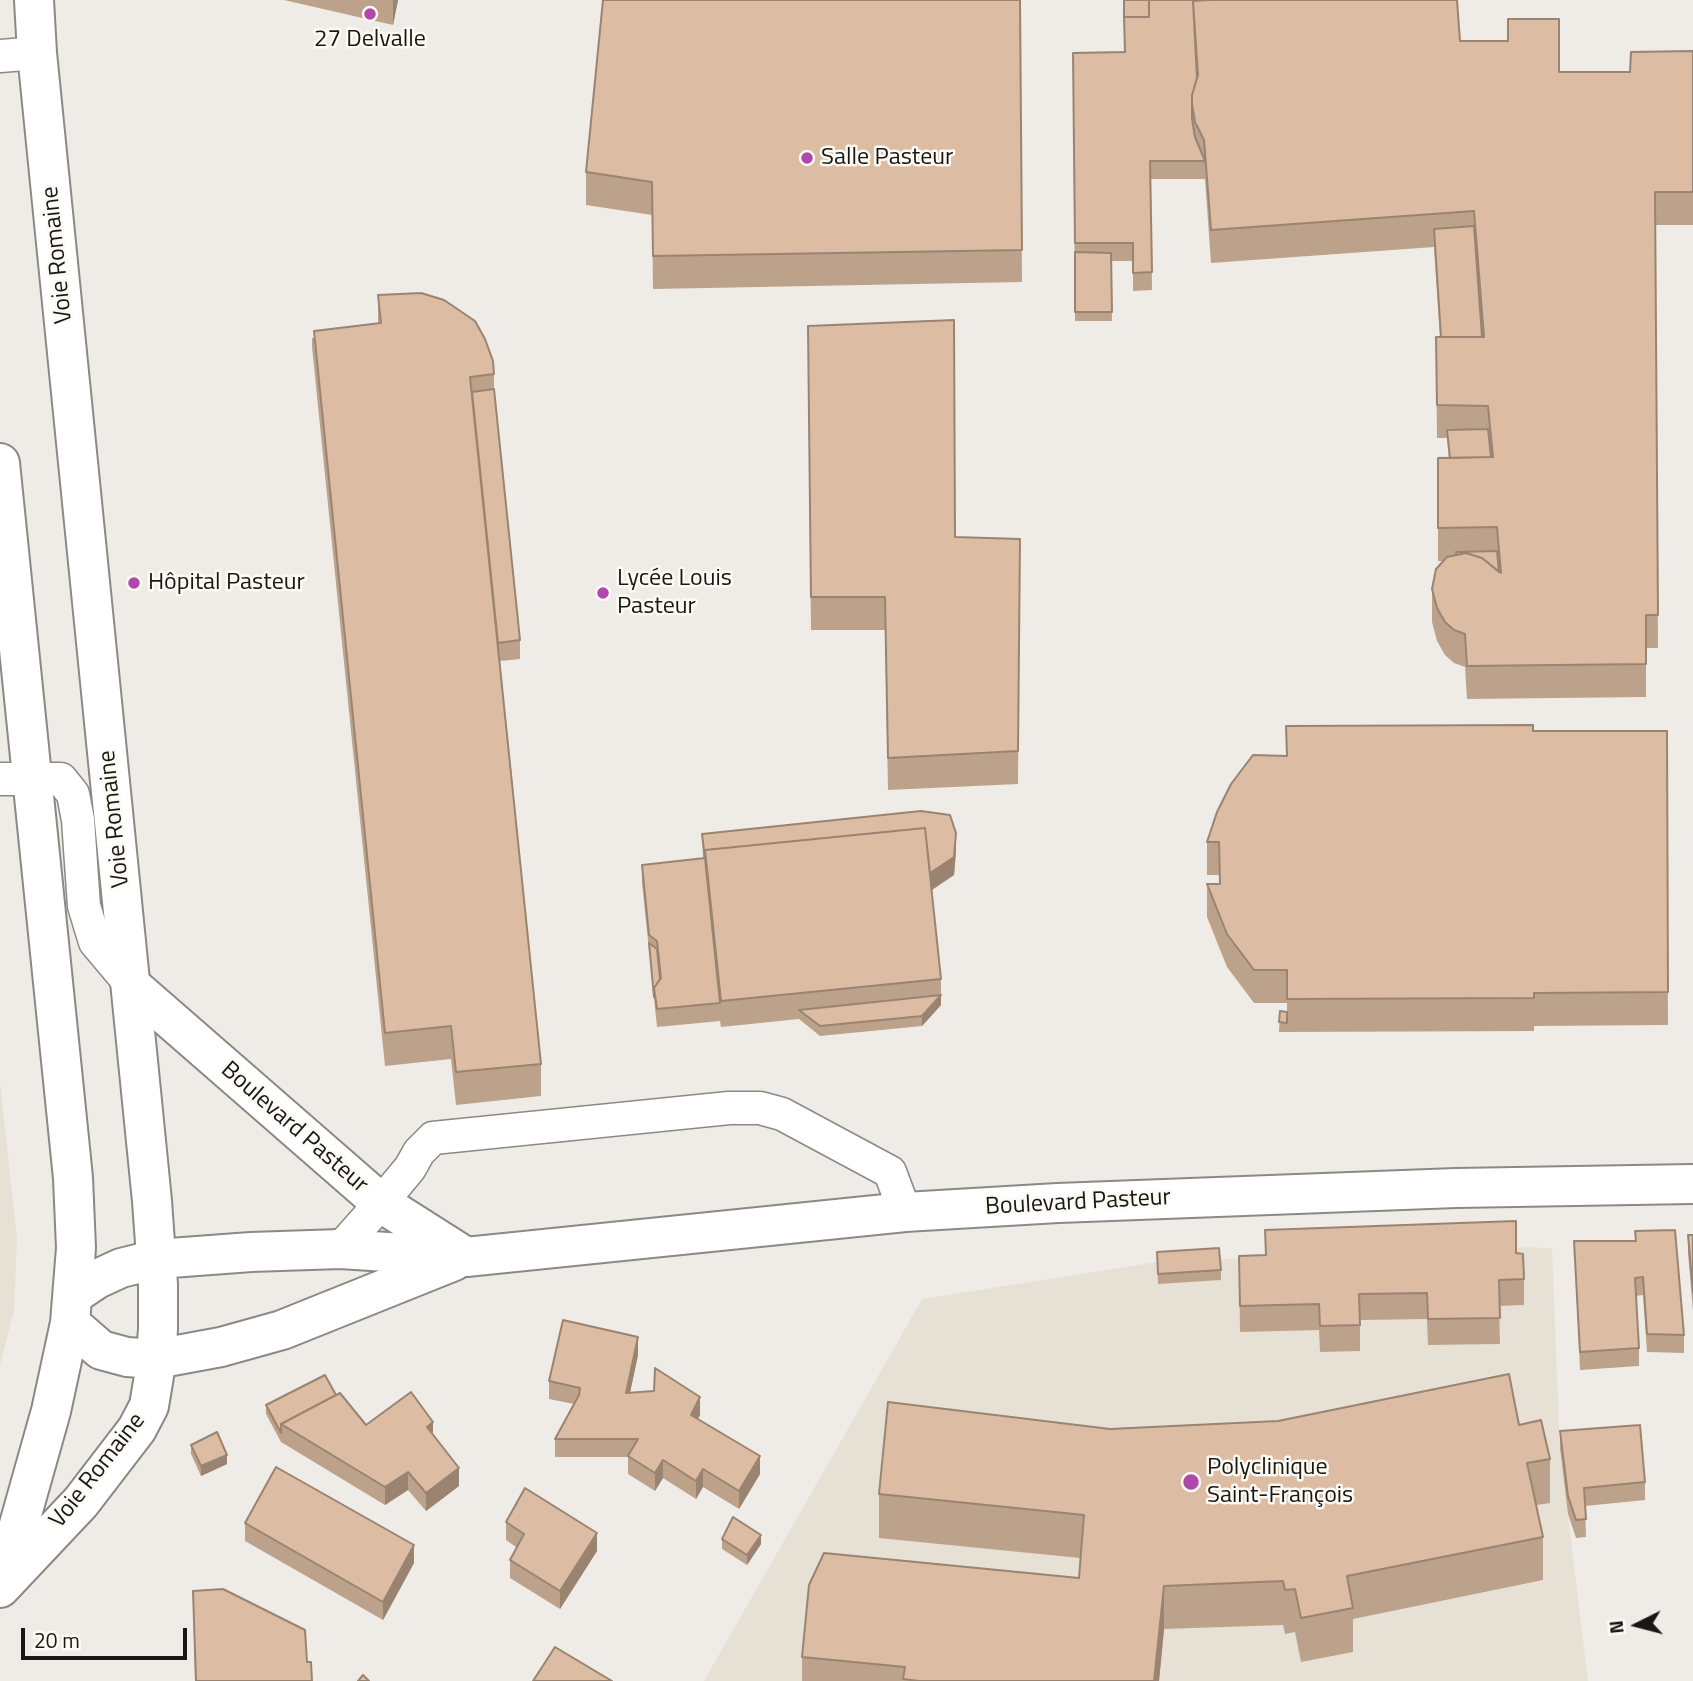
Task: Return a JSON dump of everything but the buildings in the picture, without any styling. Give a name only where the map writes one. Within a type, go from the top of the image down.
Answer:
[{"type":"main road","name":"Voie Romaine","points":[[0,1587],[81,1502],[137,1429],[149,1406],[158,1329],[157,1259],[132,986],[37,53],[34,0]]},
{"type":"main road","name":"Voie Romaine","points":[[0,463],[16,778],[73,1178],[76,1248],[71,1309],[51,1411],[0,1587]]},
{"type":"main road","name":"Boulevard Pasteur","points":[[132,986],[381,1203],[466,1257]]},
{"type":"main road","name":"Boulevard Pasteur","points":[[466,1257],[282,1330],[222,1347],[156,1359],[127,1357],[101,1350],[71,1309],[97,1279],[121,1268],[157,1259],[340,1249],[466,1257],[905,1212],[1058,1203],[1428,1189],[1693,1184]]},
{"type":"lane","points":[[0,56],[37,53]]},
{"type":"lane","points":[[16,778],[61,779],[74,794],[84,906],[94,942],[132,986]]},
{"type":"lane","points":[[340,1249],[433,1138],[729,1108],[760,1108],[782,1114],[890,1172],[905,1212]]},
{"type":"shaded area","points":[[0,1082],[17,1238],[14,1311],[0,1365]]},
{"type":"shaded area","name":"Polyclinique Saint-François","points":[[1516,1247],[1552,1248],[1560,1449],[1588,1681],[704,1681],[922,1299],[1157,1262]]},
{"type":"place","name":"27 Delvalle","points":[[370,14]]},
{"type":"place","name":"Salle Pasteur","points":[[807,158]]},
{"type":"place","name":"Hôpital Pasteur","points":[[134,583]]},
{"type":"place","name":"Lycée Louis Pasteur","points":[[603,593]]},
{"type":"place","name":"Polyclinique Saint-François","points":[[1191,1482]]}]
